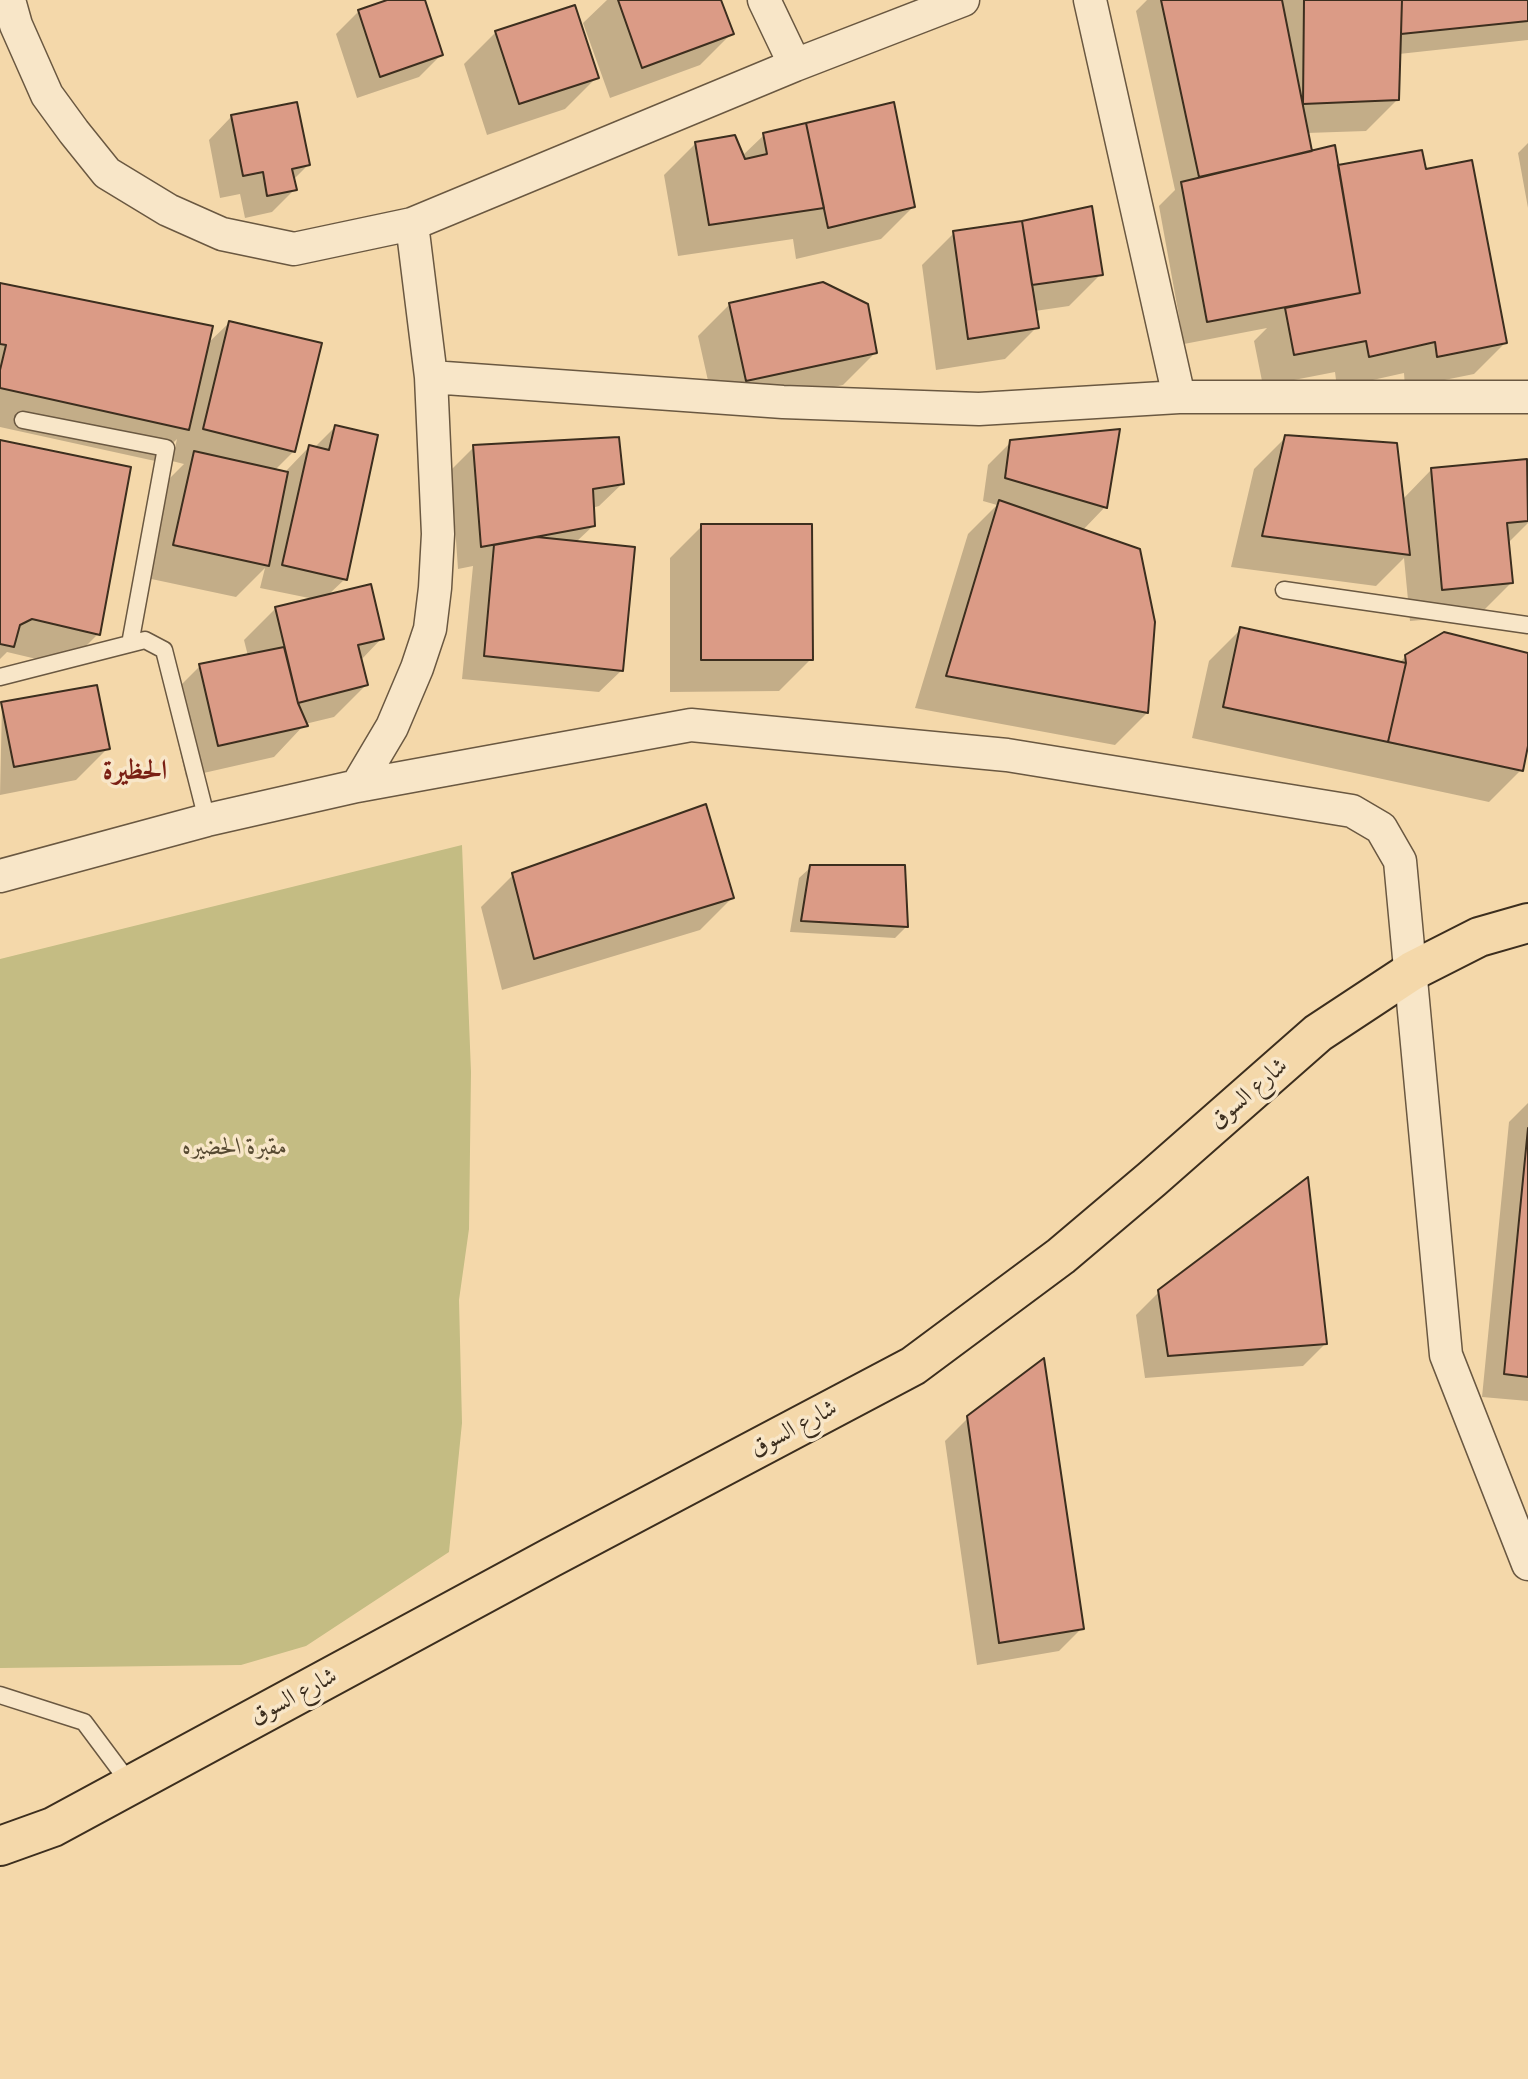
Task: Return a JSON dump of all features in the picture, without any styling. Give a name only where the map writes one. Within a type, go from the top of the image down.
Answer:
[{"type":"main road","name":"شارع السوق","points":[[0,1846],[53,1827],[913,1366],[1060,1256],[1318,1033],[1412,971],[1479,937],[1528,923]]},
{"type":"street","points":[[764,0],[795,65]]},
{"type":"street","points":[[8,18],[47,95],[107,173],[168,210],[222,234],[295,249],[412,224],[795,65],[962,0]]},
{"type":"street","points":[[1090,0],[1179,397]]},
{"type":"street","points":[[357,786],[392,727],[417,668],[430,629],[435,588],[438,534],[431,377],[412,224]]},
{"type":"street","points":[[431,377],[783,402],[979,409],[1179,397],[1528,397]]},
{"type":"street","points":[[0,876],[207,820],[357,786],[691,725],[1007,755],[1352,811],[1381,828],[1400,861],[1446,1356],[1528,1564]]},
{"type":"lane","points":[[23,420],[166,448],[130,644]]},
{"type":"lane","points":[[1284,590],[1528,625]]},
{"type":"lane","points":[[0,677],[145,640],[164,650],[207,820]]},
{"type":"lane","points":[[0,1695],[84,1722],[131,1785]]},
{"type":"green space","name":"مقبرة الحضيره","points":[[462,845],[471,1072],[469,1229],[459,1300],[462,1423],[449,1552],[306,1646],[241,1665],[0,1668],[0,959]]},
{"type":"building","points":[[387,0],[425,0],[443,55],[380,77],[358,10]]},
{"type":"building","points":[[618,0],[721,0],[734,34],[642,68]]},
{"type":"building","points":[[1161,0],[1282,0],[1312,151],[1199,177]]},
{"type":"building","points":[[1304,0],[1402,0],[1399,100],[1303,104]]},
{"type":"building","points":[[1402,0],[1528,0],[1528,21],[1401,34]]},
{"type":"building","points":[[575,5],[599,78],[519,104],[495,31]]},
{"type":"building","points":[[297,102],[310,165],[292,169],[297,190],[267,196],[263,172],[243,176],[231,115]]},
{"type":"building","points":[[894,102],[915,207],[828,228],[806,123]]},
{"type":"building","points":[[806,123],[824,208],[709,225],[695,142],[735,135],[745,159],[767,154],[763,133]]},
{"type":"building","points":[[1335,145],[1360,293],[1207,322],[1181,182]]},
{"type":"building","points":[[1422,150],[1426,169],[1472,160],[1507,343],[1437,357],[1435,342],[1369,357],[1366,341],[1294,355],[1285,308],[1360,293],[1338,165]]},
{"type":"building","points":[[1092,206],[1103,275],[1032,285],[1022,221]]},
{"type":"building","points":[[1022,221],[1039,328],[968,339],[953,231]]},
{"type":"building","points":[[823,282],[868,304],[877,353],[746,381],[729,303]]},
{"type":"building","points":[[0,283],[213,326],[189,430],[0,388],[0,370],[6,345],[0,344]]},
{"type":"building","points":[[229,321],[322,343],[295,452],[203,429]]},
{"type":"building","points":[[335,425],[378,435],[347,580],[282,565],[309,445],[329,450]]},
{"type":"building","points":[[1120,429],[1107,508],[1005,478],[1010,440]]},
{"type":"building","points":[[1285,435],[1397,443],[1410,555],[1262,536]]},
{"type":"building","points":[[619,437],[624,484],[593,489],[595,526],[481,547],[473,445]]},
{"type":"building","points":[[0,440],[131,467],[100,635],[32,619],[20,625],[14,647],[0,644]]},
{"type":"building","points":[[194,451],[288,472],[269,566],[173,545]]},
{"type":"building","points":[[1527,459],[1528,521],[1507,523],[1513,583],[1442,590],[1431,468]]},
{"type":"building","points":[[999,500],[1140,549],[1155,622],[1148,713],[946,676]]},
{"type":"building","points":[[701,524],[812,524],[813,660],[701,660]]},
{"type":"building","points":[[537,537],[635,547],[623,671],[484,656],[494,545]]},
{"type":"building","points":[[371,584],[384,639],[358,645],[368,685],[298,703],[275,607]]},
{"type":"building","points":[[1240,627],[1406,663],[1388,742],[1223,707]]},
{"type":"building","points":[[1444,632],[1528,653],[1528,746],[1523,771],[1388,742],[1406,663],[1405,655]]},
{"type":"building","points":[[284,647],[298,703],[308,726],[218,746],[199,664]]},
{"type":"building","points":[[97,685],[110,749],[14,767],[1,702]]},
{"type":"building","points":[[706,804],[734,898],[534,959],[512,873]]},
{"type":"building","points":[[810,865],[905,865],[908,927],[801,921]]},
{"type":"building","points":[[1528,1128],[1528,1377],[1504,1374]]},
{"type":"building","points":[[1308,1177],[1327,1344],[1168,1356],[1158,1290]]},
{"type":"building","points":[[1044,1358],[1084,1629],[999,1643],[967,1416]]},
{"type":"district","name":"الحظيرة","points":[[135,772]]}]
